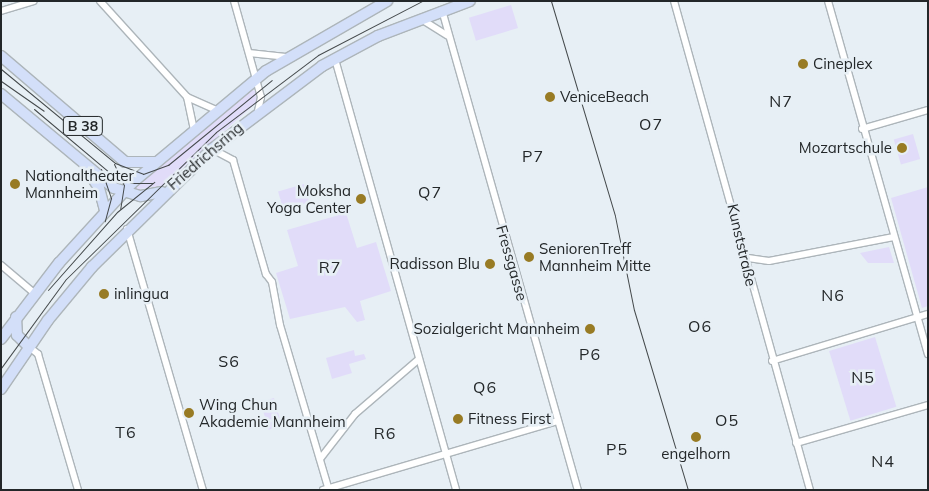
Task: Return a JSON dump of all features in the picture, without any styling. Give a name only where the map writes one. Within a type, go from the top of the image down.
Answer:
[{"type":"main road","name":"Friedrichsring","points":[[1,339],[34,293],[105,210],[216,110],[256,77],[286,57],[387,1]]},
{"type":"main road","name":"Friedrichsring","points":[[1,388],[28,346],[127,229],[212,149],[258,111],[335,59],[420,18],[441,4],[461,2]]},
{"type":"main road","name":"B 38","points":[[1,56],[126,162],[157,162]]},
{"type":"main road","name":"B 38","points":[[1,94],[86,165],[123,192],[148,196],[166,191]]},
{"type":"main road","points":[[86,165],[105,210]]},
{"type":"main road","points":[[16,316],[17,335],[28,346]]},
{"type":"street","points":[[1,11],[34,1]]},
{"type":"street","points":[[100,1],[187,97],[216,110]]},
{"type":"street","points":[[234,1],[261,97],[258,111]]},
{"type":"street","name":"Kunststraße","points":[[674,1],[748,258],[772,361],[810,490]]},
{"type":"street","points":[[828,1],[862,129],[928,354]]},
{"type":"street","name":"Fressgasse","points":[[441,4],[447,35],[578,490]]},
{"type":"street","points":[[420,18],[447,35]]},
{"type":"street","points":[[249,53],[286,57]]},
{"type":"street","points":[[335,59],[456,490]]},
{"type":"street","points":[[187,97],[194,130]]},
{"type":"street","points":[[862,129],[928,110]]},
{"type":"street","points":[[212,149],[233,160],[266,274],[272,282],[280,325],[320,459],[327,489],[558,421]]},
{"type":"street","points":[[127,229],[203,490]]},
{"type":"street","points":[[748,258],[761,262],[795,258],[894,237]]},
{"type":"street","points":[[1,265],[34,293]]},
{"type":"street","points":[[772,361],[928,314]]},
{"type":"street","points":[[28,346],[38,354],[78,490]]},
{"type":"street","points":[[320,459],[355,414],[419,359]]},
{"type":"street","points":[[796,443],[928,405]]},
{"type":"shaded area","points":[[511,5],[518,28],[476,41],[469,18]]},
{"type":"shaded area","points":[[249,89],[255,91],[257,102],[162,186],[132,190]]},
{"type":"shaded area","points":[[913,134],[920,159],[901,165],[894,140]]},
{"type":"shaded area","points":[[304,184],[309,202],[283,210],[278,191]]},
{"type":"shaded area","points":[[928,187],[928,306],[922,308],[891,198]]},
{"type":"shaded area","points":[[346,213],[357,248],[376,242],[391,291],[360,301],[365,320],[357,322],[345,307],[290,319],[276,273],[298,266],[287,230]]},
{"type":"shaded area","points":[[889,247],[894,263],[868,263],[860,253]]},
{"type":"shaded area","points":[[875,337],[896,407],[850,421],[829,351]]},
{"type":"shaded area","points":[[354,350],[355,356],[364,354],[366,359],[349,364],[352,373],[332,379],[326,358]]},
{"type":"shaded area","points":[[274,398],[282,426],[269,430],[261,402]]},
{"type":"tram line","points":[[1,368],[66,279],[216,132],[318,55],[422,1]]},
{"type":"tram line","points":[[551,1],[615,216],[634,310],[688,490]]},
{"type":"tram line","points":[[1,69],[115,163],[143,174],[168,165],[272,80]]},
{"type":"tram line","points":[[1,81],[44,111]]},
{"type":"tram line","points":[[34,109],[116,178],[132,183],[153,183]]},
{"type":"tram line","points":[[114,164],[124,185],[120,209]]},
{"type":"tram line","points":[[101,169],[111,198],[105,221]]},
{"type":"tram line","points":[[48,290],[117,212],[154,182]]},
{"type":"place","name":"Cineplex","points":[[803,64]]},
{"type":"place","name":"VeniceBeach","points":[[550,97]]},
{"type":"place","name":"Mozartschule","points":[[902,148]]},
{"type":"place","name":"Nationaltheater Mannheim","points":[[15,184]]},
{"type":"place","name":"Moksha Yoga Center","points":[[361,199]]},
{"type":"place","name":"SeniorenTreff Mannheim Mitte","points":[[529,257]]},
{"type":"place","name":"Radisson Blu","points":[[490,264]]},
{"type":"place","name":"inlingua","points":[[104,294]]},
{"type":"place","name":"Sozialgericht Mannheim","points":[[590,329]]},
{"type":"place","name":"Wing Chun Akademie Mannheim","points":[[189,413]]},
{"type":"place","name":"Fitness First","points":[[458,419]]},
{"type":"place","name":"engelhorn","points":[[696,437]]},
{"type":"district","name":"N7","points":[[781,101]]},
{"type":"district","name":"O7","points":[[651,124]]},
{"type":"district","name":"P7","points":[[533,156]]},
{"type":"district","name":"Q7","points":[[430,192]]},
{"type":"district","name":"R7","points":[[330,267]]},
{"type":"district","name":"N6","points":[[833,295]]},
{"type":"district","name":"O6","points":[[700,326]]},
{"type":"district","name":"P6","points":[[590,354]]},
{"type":"district","name":"S6","points":[[229,361]]},
{"type":"district","name":"N5","points":[[863,377]]},
{"type":"district","name":"Q6","points":[[485,387]]},
{"type":"district","name":"O5","points":[[727,420]]},
{"type":"district","name":"T6","points":[[126,432]]},
{"type":"district","name":"R6","points":[[385,433]]},
{"type":"district","name":"P5","points":[[617,449]]},
{"type":"district","name":"N4","points":[[883,461]]}]
